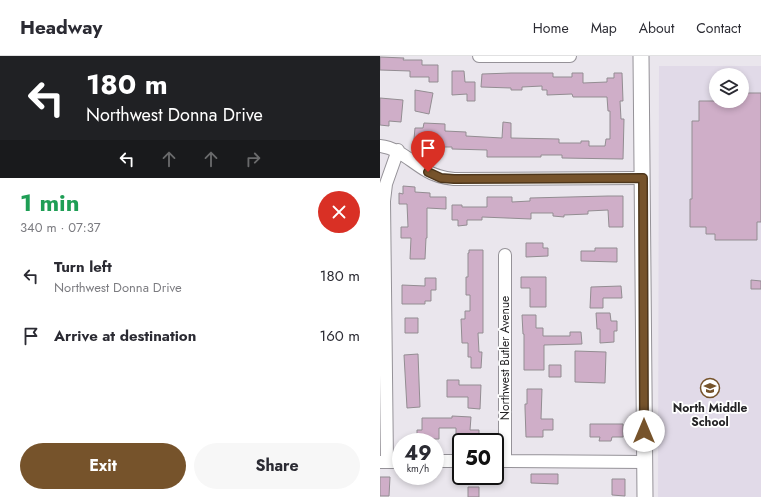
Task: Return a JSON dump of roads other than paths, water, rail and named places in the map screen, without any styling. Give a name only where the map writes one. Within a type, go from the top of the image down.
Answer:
[{"type":"main road","points":[[641,56],[645,497]]},
{"type":"street","points":[[479,56],[570,56]]},
{"type":"street","points":[[380,146],[398,150],[428,172],[441,178],[643,178]]},
{"type":"street","points":[[383,462],[384,201],[386,184],[398,150]]},
{"type":"street","name":"Northwest Butler Avenue","points":[[501,433],[505,254]]},
{"type":"street","points":[[504,462],[645,462]]},
{"type":"place","name":"North Middle School","points":[[710,388]]}]
